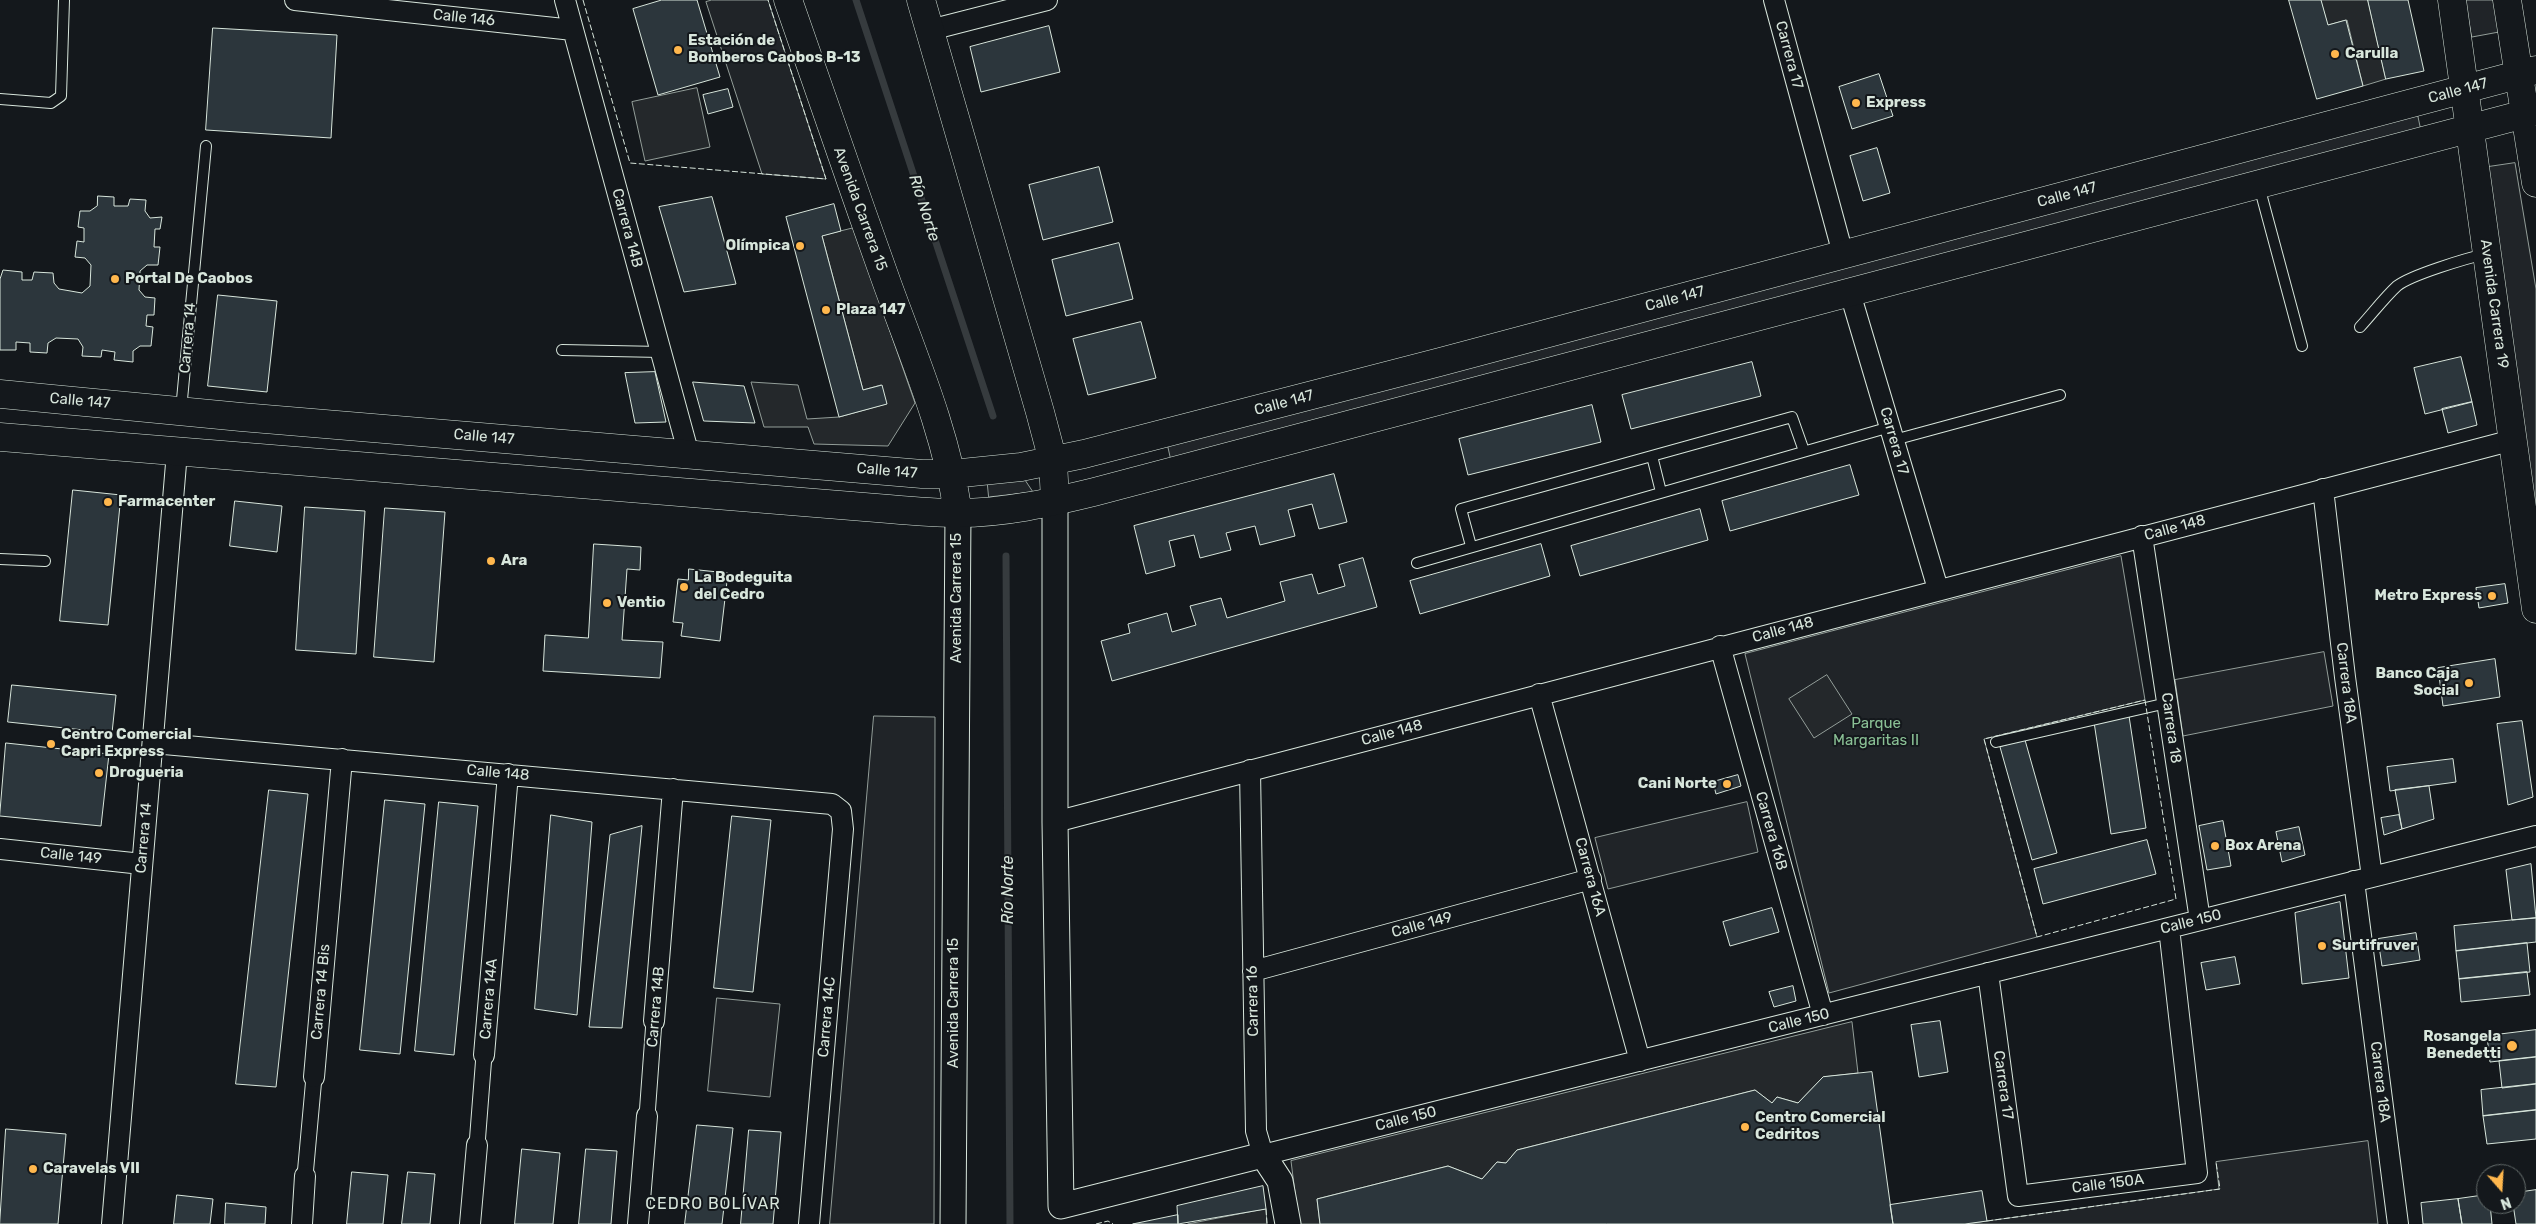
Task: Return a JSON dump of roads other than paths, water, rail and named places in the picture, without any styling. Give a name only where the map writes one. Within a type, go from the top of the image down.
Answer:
[{"type":"main road","name":"Avenida Carrera 15","points":[[788,0],[837,144],[933,410],[952,474],[958,513]]},
{"type":"main road","points":[[921,0],[1053,461],[1055,501]]},
{"type":"main road","name":"Avenida Carrera 19","points":[[2452,0],[2536,609]]},
{"type":"main road","points":[[2506,0],[2527,72],[2536,183]]},
{"type":"main road","name":"Calle 147","points":[[0,394],[251,418],[922,474],[952,474],[1021,467],[1053,461],[1421,367],[2527,72]]},
{"type":"main road","points":[[0,437],[958,513],[997,511],[1055,501],[2530,113]]},
{"type":"street","name":"Calle 146","points":[[295,0],[573,30]]},
{"type":"street","name":"Carrera 14B","points":[[566,0],[689,455]]},
{"type":"street","points":[[930,30],[1047,0]]},
{"type":"street","name":"Carrera 17","points":[[1774,0],[1843,254]]},
{"type":"street","name":"Carrera 17","points":[[1850,293],[1938,589]]},
{"type":"street","name":"Calle 148","points":[[1055,822],[1720,646],[2513,440]]},
{"type":"street","name":"Carrera 14","points":[[112,1224],[177,452]]},
{"type":"street","name":"Carrera 18A","points":[[2323,489],[2344,677],[2398,1224]]},
{"type":"street","points":[[1055,501],[1055,822]]},
{"type":"street","name":"Avenida Carrera 15","points":[[952,1224],[958,513]]},
{"type":"street","name":"Carrera 18","points":[[2142,536],[2200,920]]},
{"type":"street","name":"Carrera 16B","points":[[1720,646],[1823,1015]]},
{"type":"street","name":"Carrera 16A","points":[[1539,694],[1640,1060]]},
{"type":"street","name":"Calle 148","points":[[152,743],[832,804],[841,811]]},
{"type":"street","name":"Carrera 14 Bis","points":[[302,1224],[342,759]]},
{"type":"street","name":"Carrera 16","points":[[1250,770],[1256,1131],[1263,1155],[1280,1181],[1288,1224]]},
{"type":"street","name":"Carrera 14A","points":[[470,1224],[508,774]]},
{"type":"street","name":"Carrera 14B","points":[[638,1224],[674,789]]},
{"type":"street","name":"Carrera 14C","points":[[809,1224],[843,829],[841,811]]},
{"type":"street","name":"Calle 150","points":[[1055,822],[1061,1206],[2536,836]]},
{"type":"street","name":"Calle 149","points":[[0,849],[142,864]]},
{"type":"street","name":"Calle 149","points":[[1253,972],[1591,879]]},
{"type":"street","name":"Calle 150A","points":[[2018,1196],[2197,1173],[2169,928]]},
{"type":"street","name":"Carrera 17","points":[[1988,974],[2018,1196]]},
{"type":"lane","points":[[0,98],[51,102],[61,96],[64,0]]},
{"type":"lane","name":"Carrera 14","points":[[181,410],[206,146]]},
{"type":"lane","points":[[2259,185],[2302,346]]},
{"type":"lane","points":[[2360,327],[2398,286],[2410,279],[2469,258],[2487,254]]},
{"type":"lane","points":[[562,350],[661,352]]},
{"type":"lane","points":[[1417,562],[1804,451],[1892,434],[2060,395]]},
{"type":"lane","points":[[1471,546],[1461,509],[1792,418],[1804,451]]},
{"type":"lane","points":[[1652,456],[1661,492]]},
{"type":"lane","points":[[0,559],[44,561]]},
{"type":"lane","points":[[1996,742],[2167,703]]},
{"type":"waterway","name":"Río Norte","points":[[856,0],[993,416]]},
{"type":"waterway","name":"Río Norte","points":[[1006,556],[1010,1224]]},
{"type":"place","name":"Estación de Bomberos Caobos B-13","points":[[678,50]]},
{"type":"place","name":"Carulla","points":[[2335,54]]},
{"type":"place","name":"Express","points":[[1856,103]]},
{"type":"place","name":"Olímpica","points":[[800,246]]},
{"type":"place","name":"Portal De Caobos","points":[[115,279]]},
{"type":"place","name":"Plaza 147","points":[[826,310]]},
{"type":"place","name":"Farmacenter","points":[[108,502]]},
{"type":"place","name":"Ara","points":[[491,561]]},
{"type":"place","name":"La Bodeguita del Cedro","points":[[684,587]]},
{"type":"place","name":"Metro Express","points":[[2492,596]]},
{"type":"place","name":"Ventio","points":[[607,603]]},
{"type":"place","name":"Banco Caja Social","points":[[2469,683]]},
{"type":"place","name":"Centro Comercial Capri Express","points":[[51,744]]},
{"type":"place","name":"Drogueria","points":[[99,773]]},
{"type":"place","name":"Cani Norte","points":[[1727,784]]},
{"type":"place","name":"Box Arena","points":[[2215,846]]},
{"type":"place","name":"Surtifruver","points":[[2322,946]]},
{"type":"place","name":"Rosangela Benedetti","points":[[2512,1046]]},
{"type":"place","name":"Centro Comercial Cedritos","points":[[1745,1127]]},
{"type":"place","name":"Caravelas VII","points":[[33,1169]]},
{"type":"district","name":"CEDRO BOLÍVAR","points":[[713,1204]]},
{"type":"park label","name":"Parque Margaritas II","points":[[1876,732]]}]
